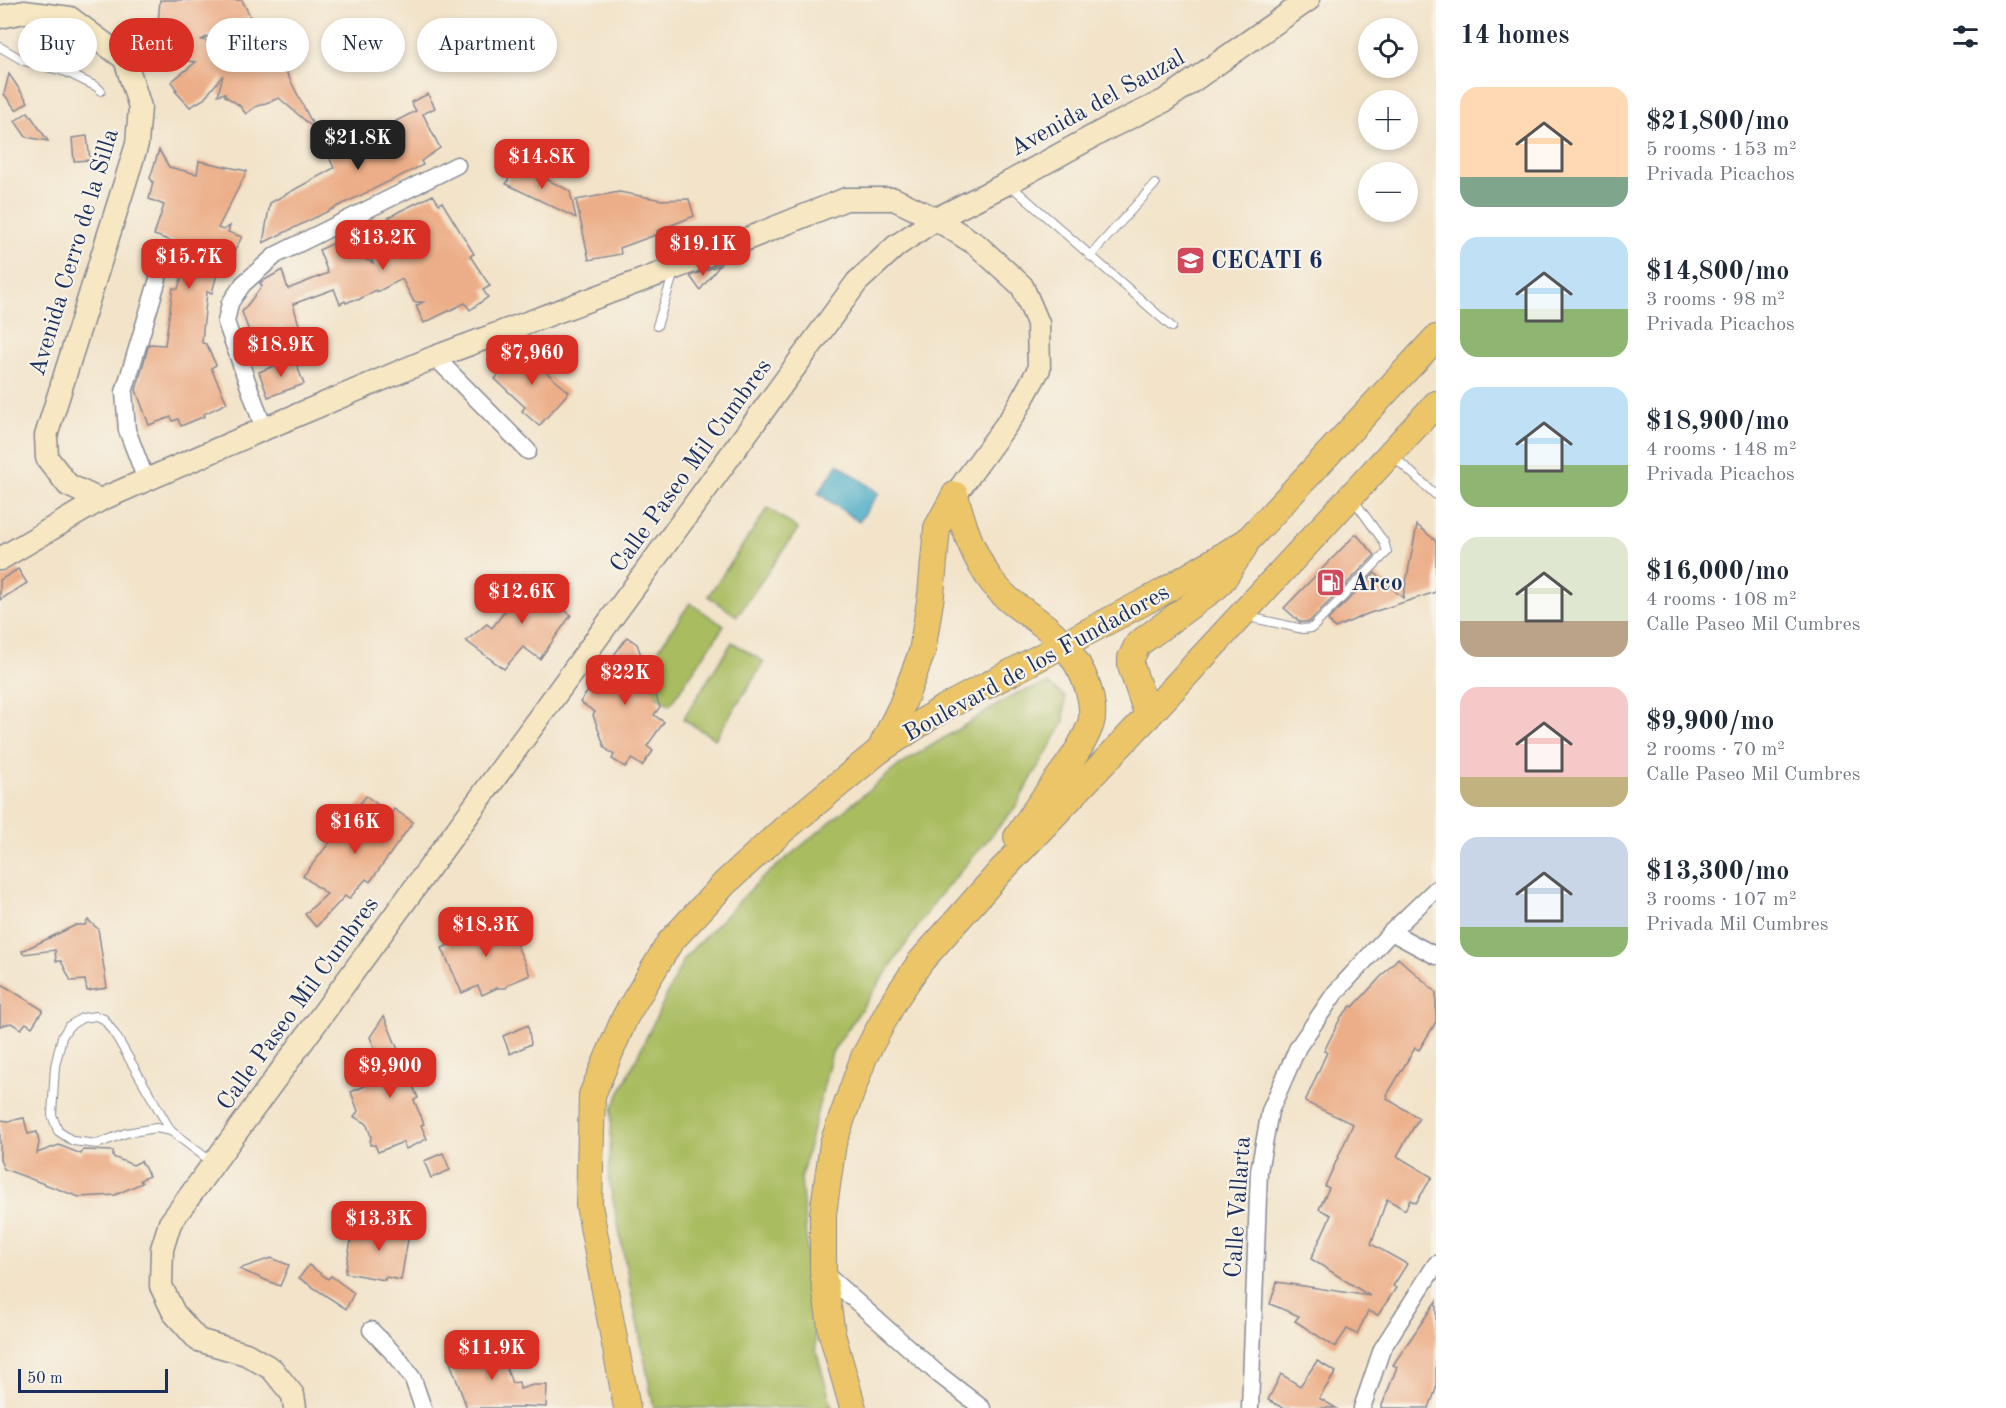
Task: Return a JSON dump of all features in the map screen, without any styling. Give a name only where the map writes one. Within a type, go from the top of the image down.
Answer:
[{"type":"main road","name":"Boulevard de los Fundadores","points":[[627,1408],[589,1205],[592,1095],[625,1017],[670,942],[733,876],[783,830],[880,750],[942,709],[1161,593],[1247,541],[1436,338]]},
{"type":"main road","points":[[853,1408],[832,1334],[824,1272],[824,1214],[833,1143],[864,1057],[894,1001],[921,962],[999,873],[1148,716],[1436,404]]},
{"type":"main road","points":[[955,495],[962,522],[975,554],[992,581],[1012,604],[1040,622],[1063,645],[1088,687],[1093,706],[1091,724],[1077,753],[1013,843],[999,873]]},
{"type":"main road","points":[[880,750],[902,705],[922,652],[931,595],[937,528],[955,495]]},
{"type":"main road","points":[[1148,716],[1131,666],[1131,658],[1138,644],[1216,587],[1247,541]]},
{"type":"street","name":"Avenida del Sauzal","points":[[936,219],[1164,101],[1308,0]]},
{"type":"street","name":"Avenida Cerro de la Silla","points":[[0,17],[24,12],[70,18],[125,59],[140,107],[137,144],[46,436],[47,458],[68,485],[100,500]]},
{"type":"street","points":[[264,429],[226,322],[230,303],[236,294],[276,255],[457,165]]},
{"type":"street","points":[[0,559],[100,500],[264,429],[435,357],[675,268],[846,199],[894,199],[936,219],[977,245],[1022,286],[1038,323],[1039,369],[1014,414],[955,495]]},
{"type":"street","name":"Calle Paseo Mil Cumbres","points":[[295,1408],[293,1395],[272,1369],[246,1354],[198,1340],[174,1313],[161,1286],[162,1249],[170,1223],[857,282],[896,246],[936,219]]},
{"type":"street","points":[[146,480],[127,430],[124,392],[158,279]]},
{"type":"street","points":[[435,357],[528,450]]},
{"type":"street","name":"Calle Vallarta","points":[[1250,1408],[1259,1171],[1270,1111],[1298,1047],[1335,993],[1391,932],[1436,889]]},
{"type":"street","points":[[1391,932],[1436,956]]},
{"type":"street","points":[[1362,1408],[1382,1349],[1435,1266]]},
{"type":"street","points":[[824,1272],[937,1373],[982,1408]]},
{"type":"street","points":[[370,1330],[398,1358],[413,1379],[423,1408]]},
{"type":"lane","points":[[0,47],[24,61],[66,72],[101,91]]},
{"type":"lane","points":[[1008,183],[1172,327]]},
{"type":"lane","points":[[1090,256],[1155,184]]},
{"type":"lane","points":[[657,326],[675,268]]},
{"type":"lane","points":[[1390,453],[1436,495]]},
{"type":"lane","points":[[1241,615],[1303,629],[1312,628],[1386,552],[1384,542],[1351,496]]},
{"type":"lane","points":[[171,1131],[156,1128],[126,1134],[97,1144],[73,1141],[58,1131],[52,1114],[55,1066],[62,1037],[69,1026],[82,1018],[96,1016],[104,1019],[171,1131],[213,1164]]},
{"type":"green space","points":[[768,508],[798,529],[737,616],[708,596]]},
{"type":"green space","points":[[690,603],[724,626],[670,705],[636,682]]},
{"type":"green space","points":[[732,642],[764,662],[715,739],[683,719]]},
{"type":"green space","points":[[1048,684],[1065,697],[1064,722],[1014,809],[936,900],[832,1052],[801,1178],[816,1350],[832,1408],[654,1408],[609,1180],[612,1109],[685,957],[760,880],[898,766],[1017,693]]},
{"type":"water","points":[[838,464],[879,493],[859,522],[818,493]]},
{"type":"building","points":[[160,0],[242,0],[250,16],[246,18],[206,18],[206,38],[201,40],[206,41],[206,72],[286,72],[315,129],[279,98],[255,107],[246,114],[239,105],[225,96],[225,93],[218,95],[223,75],[204,99],[190,107],[175,91],[177,90],[171,82],[184,72],[194,72],[196,62],[194,62],[194,18],[158,18]]},
{"type":"building","points":[[9,74],[28,102],[16,110],[4,94]]},
{"type":"building","points":[[428,94],[435,108],[423,114],[440,148],[421,161],[423,165],[263,243],[270,203],[334,168],[329,157],[352,143],[353,145],[398,124],[396,121],[416,111],[411,102]]},
{"type":"building","points":[[28,112],[48,141],[26,137],[15,121]]},
{"type":"building","points":[[87,136],[90,160],[74,161],[72,138]]},
{"type":"building","points":[[159,150],[169,167],[197,174],[199,161],[247,171],[218,228],[223,230],[230,226],[228,232],[242,237],[227,264],[223,251],[212,293],[207,292],[203,330],[202,343],[206,344],[216,365],[211,368],[227,403],[181,426],[178,419],[173,421],[171,417],[149,425],[136,390],[149,344],[165,345],[173,288],[178,289],[189,251],[186,250],[187,246],[154,235],[164,205],[149,199],[153,182],[150,178]]},
{"type":"building","points":[[516,164],[570,191],[576,218],[506,184]]},
{"type":"building","points":[[619,192],[662,200],[689,199],[694,216],[657,231],[658,234],[620,248],[621,254],[589,260],[576,200]]},
{"type":"building","points":[[433,195],[439,204],[442,202],[474,254],[470,256],[490,286],[483,290],[488,297],[470,310],[465,303],[424,323],[416,306],[423,302],[414,302],[402,279],[358,300],[346,303],[345,301],[340,304],[334,289],[293,304],[301,339],[288,343],[282,327],[251,337],[242,312],[262,286],[260,283],[282,270],[288,289],[328,273],[319,250],[332,244],[373,263],[359,230],[378,221],[379,224]]},
{"type":"building","points":[[720,265],[700,290],[690,276]]},
{"type":"building","points":[[526,345],[545,363],[541,368],[569,392],[539,426],[522,411],[525,407],[495,379]]},
{"type":"building","points":[[294,358],[304,384],[268,397],[259,372]]},
{"type":"building","points":[[1417,525],[1436,541],[1436,592],[1367,614],[1335,628],[1328,620],[1375,573],[1403,598]]},
{"type":"building","name":"Arco","points":[[1356,534],[1375,555],[1309,622],[1300,622],[1284,608]]},
{"type":"building","points":[[18,569],[27,583],[0,600],[0,580]]},
{"type":"building","points":[[524,574],[560,600],[556,604],[571,615],[540,659],[523,647],[504,669],[466,641],[487,624],[492,628],[512,602],[506,597]]},
{"type":"building","points":[[627,637],[637,644],[660,707],[654,715],[664,722],[647,746],[653,751],[642,766],[632,759],[625,767],[612,759],[614,755],[605,748],[593,715],[595,712],[580,702]]},
{"type":"building","points":[[366,796],[391,814],[394,809],[413,822],[370,882],[366,879],[349,899],[345,896],[316,927],[305,914],[327,894],[303,876]]},
{"type":"building","points":[[494,915],[501,931],[509,927],[530,975],[509,984],[506,988],[497,988],[482,995],[478,986],[462,993],[442,948],[476,932],[473,925]]},
{"type":"building","points":[[88,920],[98,929],[107,988],[87,991],[85,980],[71,981],[61,961],[56,961],[55,950],[23,954],[22,951],[76,925],[85,925]]},
{"type":"building","points":[[1398,958],[1436,992],[1436,1022],[1419,1050],[1415,1048],[1387,1095],[1387,1099],[1419,1118],[1397,1156],[1432,1177],[1416,1203],[1410,1200],[1405,1210],[1387,1199],[1371,1244],[1407,1264],[1393,1286],[1396,1288],[1378,1315],[1368,1311],[1357,1334],[1347,1329],[1335,1347],[1295,1321],[1299,1316],[1270,1304],[1277,1282],[1370,1296],[1311,1259],[1331,1215],[1319,1209],[1329,1188],[1325,1186],[1353,1124],[1305,1102],[1327,1052],[1324,1051],[1341,1017]]},
{"type":"building","points":[[0,983],[43,1010],[32,1027],[26,1023],[21,1029],[11,1023],[0,1026]]},
{"type":"building","points":[[384,1016],[418,1098],[414,1100],[424,1124],[421,1125],[427,1139],[406,1149],[403,1142],[378,1152],[375,1145],[370,1145],[371,1136],[366,1123],[354,1117],[358,1111],[351,1092],[387,1076],[370,1037]]},
{"type":"building","points":[[528,1025],[531,1044],[510,1054],[503,1036]]},
{"type":"building","points":[[24,1118],[28,1134],[37,1132],[39,1143],[37,1153],[59,1145],[81,1154],[83,1150],[113,1151],[113,1157],[133,1165],[141,1161],[149,1176],[140,1180],[142,1183],[115,1195],[79,1197],[4,1169],[0,1160],[0,1120]]},
{"type":"building","points":[[443,1153],[450,1170],[431,1178],[424,1161]]},
{"type":"building","points":[[375,1221],[410,1228],[401,1280],[385,1277],[385,1280],[345,1273],[352,1235],[360,1236],[362,1225],[374,1227]]},
{"type":"building","points":[[271,1258],[289,1265],[280,1286],[239,1269]]},
{"type":"building","points":[[309,1265],[328,1279],[331,1276],[354,1293],[346,1309],[299,1278]]},
{"type":"building","points":[[1436,1301],[1436,1389],[1429,1408],[1381,1408],[1397,1367],[1393,1365]]},
{"type":"building","points":[[492,1341],[496,1352],[500,1351],[512,1383],[519,1382],[520,1389],[533,1385],[547,1385],[546,1407],[467,1408],[448,1357]]},
{"type":"building","points":[[1317,1361],[1336,1372],[1319,1398],[1336,1408],[1283,1408],[1268,1400],[1281,1374],[1300,1386]]},
{"type":"place","name":"CECATI 6","points":[[1190,260]]},
{"type":"place","name":"Arco","points":[[1330,582]]}]
